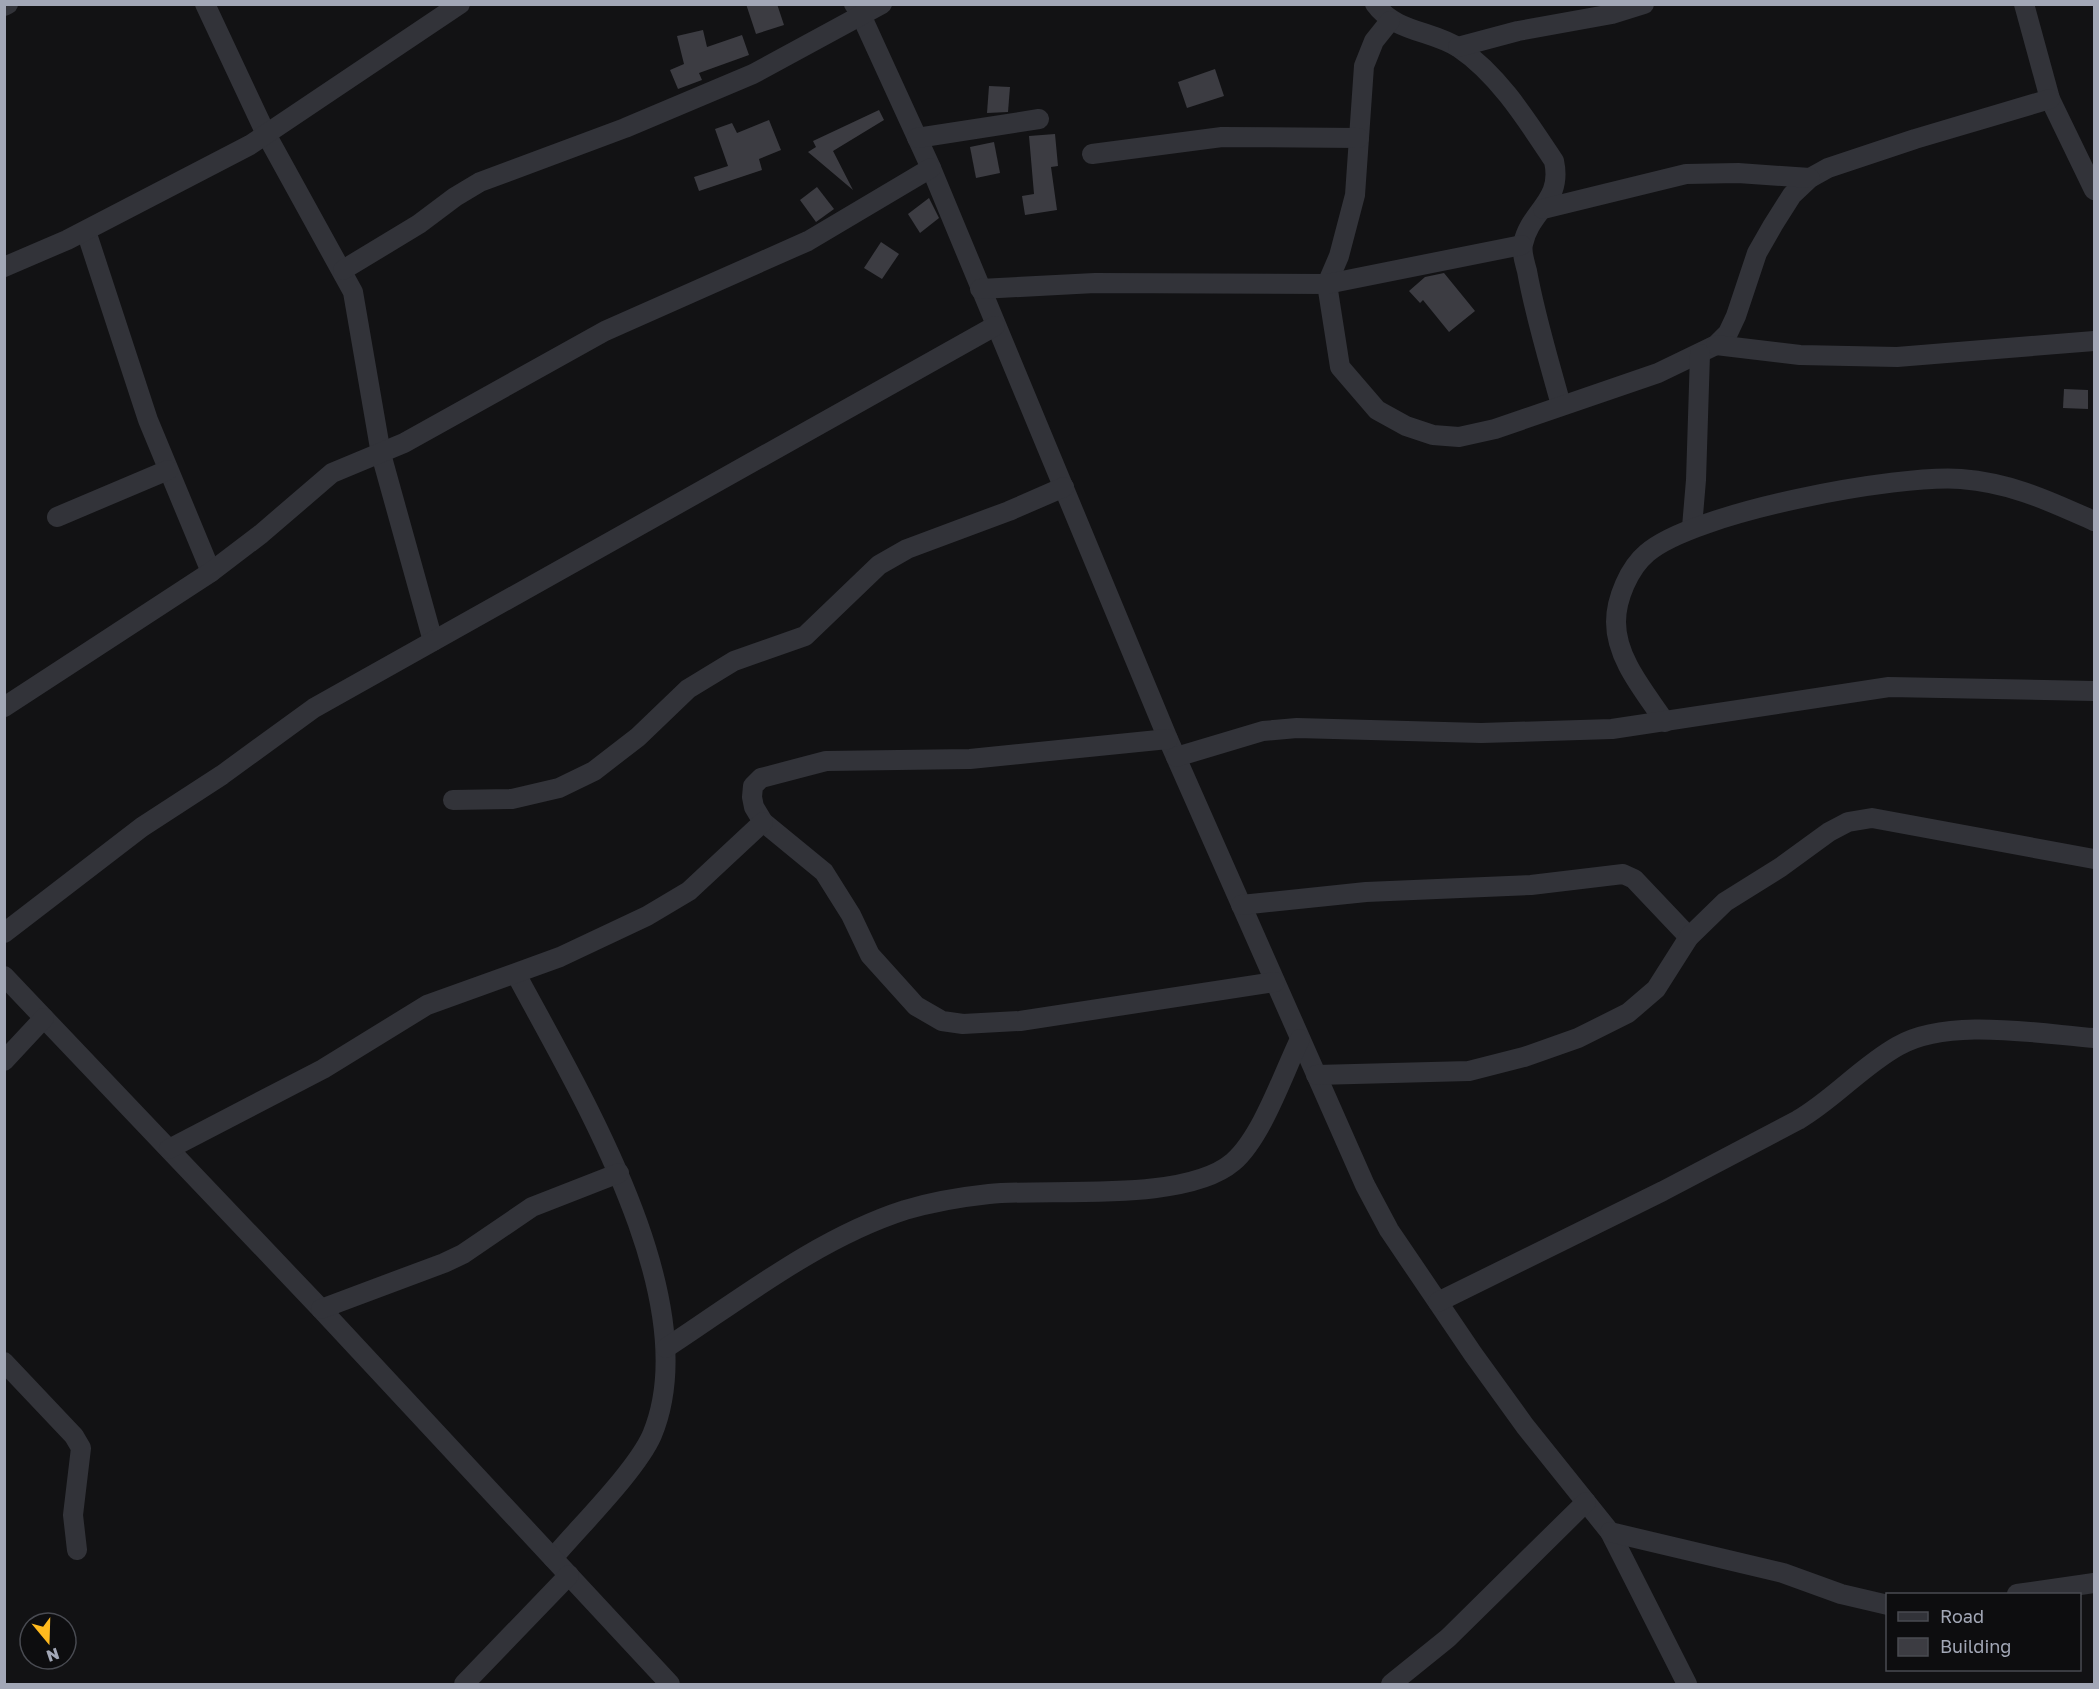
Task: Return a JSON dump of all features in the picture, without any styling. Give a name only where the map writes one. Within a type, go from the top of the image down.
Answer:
[{"type":"street","points":[[205,4],[266,134],[343,270],[353,292],[381,454],[433,641]]},
{"type":"street","points":[[4,267],[86,231],[168,190],[266,134],[460,4]]},
{"type":"street","points":[[343,270],[419,224],[455,197],[480,182],[614,132],[753,74],[858,10],[882,4]]},
{"type":"street","points":[[1375,4],[1390,21],[1458,47],[1488,72],[1554,161],[1556,183],[1544,209],[1528,229],[1522,245],[1561,405]]},
{"type":"street","points":[[1458,47],[1518,31],[1612,14],[1644,4]]},
{"type":"street","points":[[2024,4],[2050,99],[2094,188]]},
{"type":"street","points":[[858,10],[931,168],[1168,739],[1316,1075],[1389,1230],[1525,1426],[1610,1532],[1687,1684]]},
{"type":"street","points":[[1390,21],[1374,41],[1364,66],[1355,195],[1339,256],[1327,284],[1340,367],[1377,410],[1406,426],[1433,435],[1459,437],[1495,429],[1658,373],[1708,350],[1732,324],[1757,253],[1773,225],[1792,195],[1810,178],[1828,168],[1915,139],[2050,99]]},
{"type":"street","points":[[917,138],[1039,119]]},
{"type":"street","points":[[1092,154],[1222,137],[1359,138]]},
{"type":"street","points":[[4,707],[211,572],[261,534],[332,473],[381,454],[423,433],[605,331],[808,241],[931,168]]},
{"type":"street","points":[[1544,209],[1686,174],[1738,173],[1810,178]]},
{"type":"street","points":[[86,231],[147,420],[211,572]]},
{"type":"street","points":[[980,289],[1095,283],[1327,284],[1522,245]]},
{"type":"street","points":[[4,933],[142,827],[222,775],[314,708],[995,326]]},
{"type":"street","points":[[1708,350],[1897,357],[2094,341]]},
{"type":"street","points":[[1692,527],[1708,350]]},
{"type":"street","points":[[57,517],[168,470]]},
{"type":"street","points":[[1665,722],[1626,662],[1617,638],[1616,620],[1632,570],[1647,553],[1692,527],[1843,491],[1927,479],[1969,480],[2022,489],[2094,521]]},
{"type":"street","points":[[453,800],[512,798],[559,788],[594,771],[638,737],[688,689],[734,661],[805,636],[879,566],[908,549],[1009,511],[1064,487]]},
{"type":"street","points":[[1176,757],[1263,731],[1298,728],[1481,733],[1612,729],[1889,687],[2094,691]]},
{"type":"street","points":[[1168,739],[970,759],[826,761],[761,778],[753,786],[752,797],[754,807],[763,822],[824,872],[851,915],[870,955],[916,1006],[942,1021],[963,1024],[1020,1021],[1275,982]]},
{"type":"street","points":[[1316,1075],[1469,1071],[1524,1057],[1578,1038],[1628,1013],[1656,989],[1689,937],[1702,922],[1740,891],[1781,867],[1829,832],[1848,822],[1872,818],[2094,859]]},
{"type":"street","points":[[169,1149],[323,1069],[427,1005],[560,957],[670,903],[688,891],[763,822]]},
{"type":"street","points":[[1241,905],[1366,892],[1531,885],[1623,874],[1634,879],[1689,937]]},
{"type":"street","points":[[516,974],[619,1173],[639,1226],[656,1288],[666,1348],[660,1411],[651,1436],[634,1463],[553,1558]]},
{"type":"street","points":[[4,976],[321,1309],[670,1684]]},
{"type":"street","points":[[4,1061],[44,1018]]},
{"type":"street","points":[[1438,1302],[1652,1197],[1798,1120],[1817,1109],[1879,1057],[1901,1044],[1930,1035],[1973,1030],[2094,1038]]},
{"type":"street","points":[[666,1348],[807,1257],[853,1232],[904,1210],[991,1194],[1106,1192],[1170,1186],[1206,1175],[1232,1163],[1251,1142],[1300,1039]]},
{"type":"street","points":[[321,1309],[444,1263],[463,1254],[532,1207],[619,1173]]},
{"type":"street","points":[[4,1362],[74,1436],[81,1448],[73,1515],[77,1550]]},
{"type":"street","points":[[1391,1684],[1448,1638],[1586,1502]]},
{"type":"street","points":[[1610,1532],[1784,1573],[1841,1594],[1886,1605]]},
{"type":"street","points":[[464,1684],[568,1575]]},
{"type":"street","points":[[2024,1593],[2094,1583]]},
{"type":"building","points":[[746,4],[777,4],[784,25],[756,34]]},
{"type":"building","points":[[703,30],[707,47],[742,35],[749,55],[699,73],[702,80],[678,89],[670,70],[684,64],[677,36]]},
{"type":"building","points":[[1215,69],[1224,96],[1187,108],[1178,82]]},
{"type":"building","points":[[989,86],[1010,87],[1008,112],[987,113]]},
{"type":"building","points":[[879,110],[884,120],[833,151],[853,190],[808,152],[816,147],[813,141]]},
{"type":"building","points":[[769,120],[781,150],[759,159],[762,170],[699,191],[694,177],[728,166],[715,129],[732,123],[737,133]]},
{"type":"building","points":[[1055,134],[1058,166],[1051,167],[1057,210],[1025,215],[1022,196],[1034,194],[1029,136]]},
{"type":"building","points":[[994,142],[1000,173],[976,178],[970,147]]},
{"type":"building","points":[[817,187],[834,209],[816,222],[800,200]]},
{"type":"building","points":[[929,198],[939,218],[920,233],[908,214]]},
{"type":"building","points":[[881,242],[899,254],[882,279],[864,268]]},
{"type":"building","points":[[1444,273],[1475,311],[1449,332],[1423,300],[1420,303],[1409,291],[1425,277]]},
{"type":"building","points":[[2064,389],[2088,390],[2088,409],[2063,408]]}]
